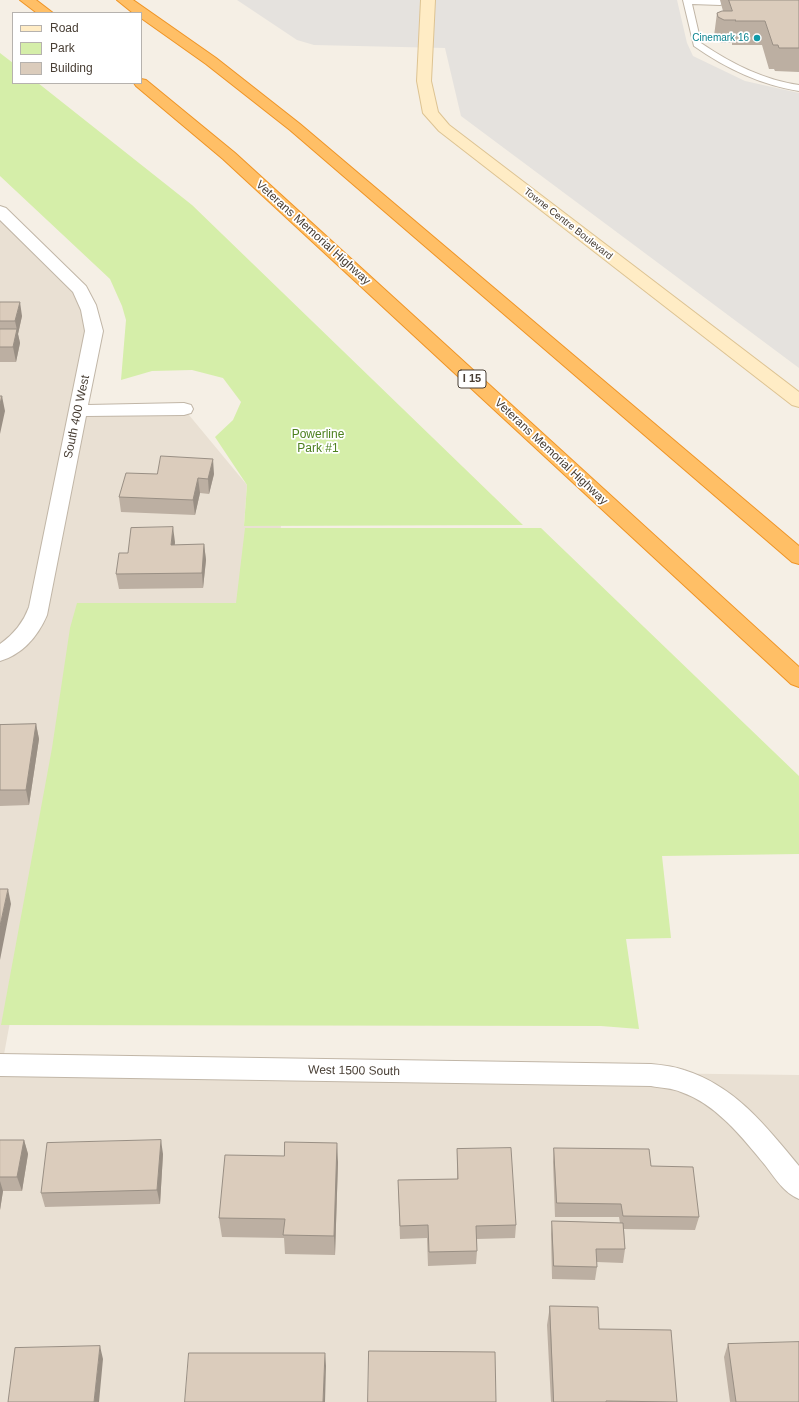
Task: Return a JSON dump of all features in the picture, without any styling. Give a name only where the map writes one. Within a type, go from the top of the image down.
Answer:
[{"type":"highway","points":[[27,0],[45,12]]},
{"type":"highway","points":[[124,0],[141,12]]},
{"type":"highway","points":[[142,13],[211,61],[295,126],[799,557]]},
{"type":"highway","name":"Veterans Memorial Highway","points":[[142,84],[229,156],[799,679]]},
{"type":"street","name":"Towne Centre Boulevard","points":[[428,0],[424,81],[431,113],[444,128],[799,400]]},
{"type":"street","name":"South 400 West","points":[[0,211],[80,290],[88,303],[94,331],[39,608],[35,622],[28,631],[5,650]]},
{"type":"street","points":[[78,411],[184,409]]},
{"type":"street","name":"West 1500 South","points":[[0,1066],[651,1075],[684,1081],[725,1102],[799,1186]]},
{"type":"lane","points":[[720,2],[688,0],[697,44],[711,55],[747,72],[774,82],[799,88]]},
{"type":"shaded area","points":[[237,0],[677,0],[687,43],[693,56],[745,81],[799,93],[799,368],[461,116],[445,48],[314,45],[297,40]]},
{"type":"shaded area","points":[[0,211],[88,303],[78,410],[184,409],[247,485],[244,526],[281,526],[271,608],[86,614],[2,1065],[799,1075],[799,1402],[0,1402]]},
{"type":"green space","name":"Powerline Park #1","points":[[0,53],[12,62],[12,84],[39,84],[192,205],[523,525],[244,526],[247,485],[215,437],[233,420],[241,402],[223,378],[192,370],[152,371],[121,380],[126,320],[122,306],[110,279],[0,176]]},
{"type":"green space","points":[[245,528],[541,528],[799,776],[799,854],[662,856],[671,938],[626,939],[639,1029],[601,1026],[1,1025],[52,748],[70,628],[77,603],[236,603]]},
{"type":"building","points":[[729,0],[799,0],[799,48],[779,48],[778,45],[773,45],[765,21],[735,21],[736,20],[724,20],[718,17],[717,13],[722,11],[732,11]]},
{"type":"building","points":[[0,302],[20,302],[15,321],[0,321]]},
{"type":"building","points":[[0,329],[17,329],[13,347],[0,347]]},
{"type":"building","points":[[161,456],[213,459],[208,479],[198,478],[193,500],[119,497],[126,473],[157,474]]},
{"type":"building","points":[[173,527],[171,545],[204,544],[202,573],[116,574],[119,553],[128,553],[131,528]]},
{"type":"building","points":[[36,724],[26,790],[0,790],[0,725]]},
{"type":"building","points":[[0,889],[8,889],[0,926]]},
{"type":"building","points":[[0,1140],[24,1140],[17,1177],[0,1177]]},
{"type":"building","points":[[161,1140],[157,1190],[41,1193],[47,1143]]},
{"type":"building","points":[[285,1142],[337,1143],[334,1236],[283,1235],[285,1219],[219,1218],[225,1155],[284,1156]]},
{"type":"building","points":[[511,1148],[516,1225],[476,1226],[477,1251],[429,1252],[428,1225],[400,1226],[398,1180],[458,1179],[457,1149]]},
{"type":"building","points":[[554,1148],[649,1149],[651,1166],[693,1167],[699,1217],[623,1216],[621,1204],[557,1203]]},
{"type":"building","points":[[552,1221],[623,1223],[625,1249],[596,1249],[597,1267],[554,1266]]},
{"type":"building","points":[[550,1306],[598,1307],[599,1329],[671,1330],[677,1402],[554,1402]]},
{"type":"building","points":[[799,1342],[799,1402],[736,1402],[728,1344]]},
{"type":"building","points":[[100,1346],[94,1402],[8,1402],[15,1348]]},
{"type":"building","points":[[369,1351],[495,1352],[496,1402],[368,1402]]},
{"type":"building","points":[[189,1353],[325,1353],[323,1402],[185,1402]]},
{"type":"place","name":"Cinemark 16","points":[[757,38]]}]
